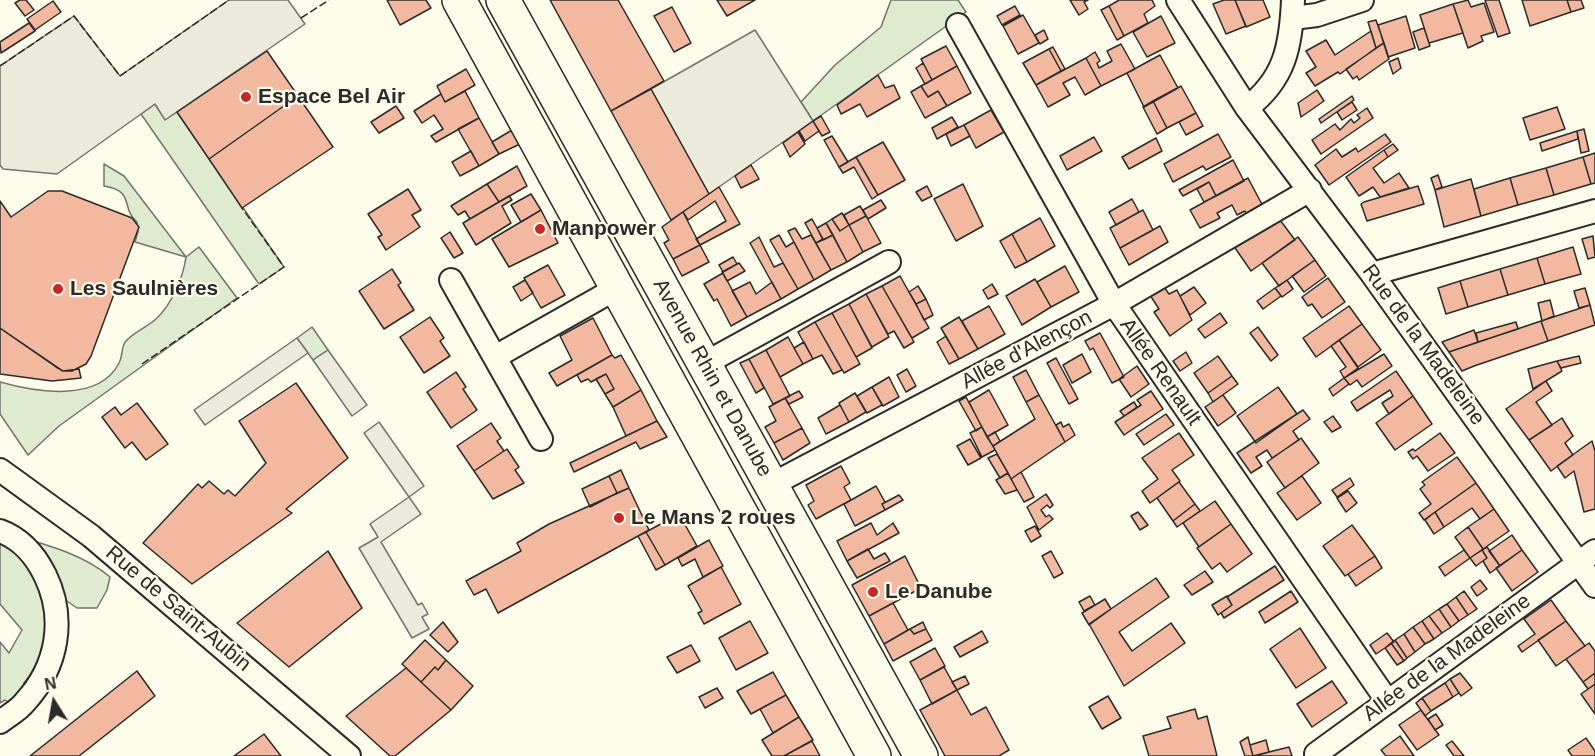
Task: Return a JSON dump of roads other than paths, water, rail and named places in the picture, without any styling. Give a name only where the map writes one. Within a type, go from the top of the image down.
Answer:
[{"type":"main road","name":"Avenue Rhin et Danube","points":[[459,0],[874,756]]},
{"type":"main road","name":"Avenue Rhin et Danube","points":[[503,0],[921,756]]},
{"type":"street","name":"Rue de la Madeleine","points":[[1178,0],[1247,108],[1587,556],[1595,585]]},
{"type":"street","points":[[1247,108],[1260,98],[1283,67],[1293,9],[1317,15],[1362,0]]},
{"type":"street","name":"Allée Renault","points":[[958,25],[1113,304],[1388,702]]},
{"type":"street","name":"Allée d'Alençon","points":[[771,485],[1113,304],[1310,190]]},
{"type":"street","points":[[1372,274],[1595,211]]},
{"type":"street","points":[[704,364],[889,262]]},
{"type":"street","points":[[451,280],[541,439]]},
{"type":"street","points":[[495,357],[617,288]]},
{"type":"street","name":"Rue de Saint-Aubin","points":[[0,470],[91,536],[326,733],[349,756]]},
{"type":"street","points":[[0,531],[9,534],[34,554],[50,585],[58,610],[56,642],[47,670],[25,703],[0,722]]},
{"type":"street","name":"Allée de la Madeleine","points":[[1316,754],[1587,556]]},
{"type":"place","name":"Espace Bel Air","points":[[246,97]]},
{"type":"place","name":"Manpower","points":[[540,229]]},
{"type":"place","name":"Les Saulnières","points":[[58,289]]},
{"type":"place","name":"Le Mans 2 roues","points":[[619,518]]},
{"type":"place","name":"Le Danube","points":[[873,592]]}]
